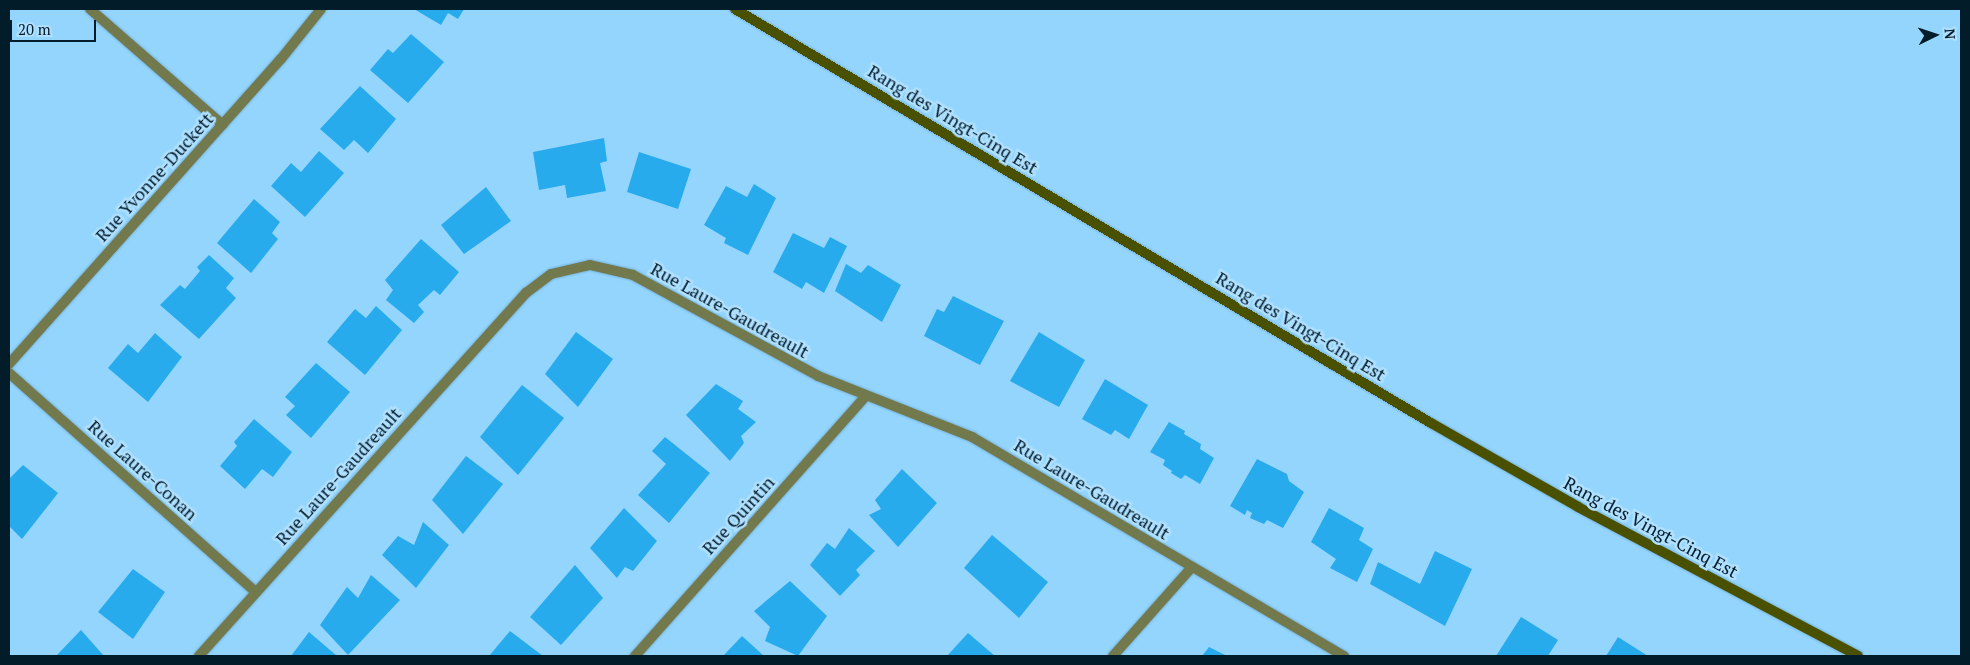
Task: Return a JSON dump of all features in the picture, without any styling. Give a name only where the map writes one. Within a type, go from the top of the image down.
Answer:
[{"type":"street","points":[[90,9],[223,125]]},
{"type":"street","name":"Rue Yvonne-Duckett","points":[[9,364],[223,125],[321,9]]},
{"type":"street","name":"Rang des Vingt-Cinq Est","points":[[735,9],[1440,428],[1578,507],[1858,656]]},
{"type":"street","name":"Rue Laure-Gaudreault","points":[[199,656],[517,302],[535,284],[560,270],[590,265],[624,272],[769,352],[866,396],[944,424],[972,437],[1344,656]]},
{"type":"street","name":"Rue Laure-Conan","points":[[9,373],[256,592]]},
{"type":"street","name":"Rue Quintin","points":[[635,656],[866,396]]},
{"type":"street","points":[[1113,656],[1192,567]]},
{"type":"building","points":[[414,9],[464,9],[458,19],[448,13],[441,25]]},
{"type":"building","points":[[411,34],[444,62],[408,103],[370,70],[388,49],[393,53]]},
{"type":"building","points":[[360,86],[396,119],[368,153],[354,140],[344,150],[320,129]]},
{"type":"building","points":[[604,138],[607,161],[600,163],[606,191],[567,198],[565,185],[539,190],[533,152]]},
{"type":"building","points":[[319,151],[344,173],[305,217],[271,186],[291,163],[301,172]]},
{"type":"building","points":[[639,152],[691,169],[678,209],[627,192]]},
{"type":"building","points":[[754,184],[776,198],[748,255],[724,243],[726,238],[704,225],[726,186],[747,197]]},
{"type":"building","points":[[486,187],[511,221],[464,254],[441,225]]},
{"type":"building","points":[[254,199],[280,222],[272,233],[278,239],[251,273],[217,243]]},
{"type":"building","points":[[793,233],[824,248],[830,237],[847,246],[824,293],[806,282],[802,289],[773,272]]},
{"type":"building","points":[[421,239],[459,272],[440,295],[434,290],[418,305],[424,312],[414,323],[386,300],[393,290],[385,280]]},
{"type":"building","points":[[209,255],[234,278],[226,288],[236,298],[199,339],[160,305],[180,285],[185,289],[200,271],[197,267]]},
{"type":"building","points":[[846,264],[861,273],[868,265],[901,285],[882,322],[835,291]]},
{"type":"building","points":[[953,296],[1004,321],[980,365],[924,336],[937,309],[944,312]]},
{"type":"building","points":[[376,306],[402,330],[365,375],[327,342],[355,309],[366,318]]},
{"type":"building","points":[[576,332],[613,359],[578,407],[545,374]]},
{"type":"building","points":[[1039,332],[1085,360],[1059,407],[1010,381]]},
{"type":"building","points":[[155,333],[182,357],[148,402],[108,368],[128,344],[138,353]]},
{"type":"building","points":[[316,363],[350,392],[311,438],[286,415],[295,406],[285,397]]},
{"type":"building","points":[[1105,379],[1148,405],[1129,439],[1115,430],[1111,435],[1082,419]]},
{"type":"building","points":[[716,384],[743,401],[738,409],[756,422],[741,436],[744,443],[730,461],[686,415]]},
{"type":"building","points":[[522,385],[564,418],[518,475],[480,437]]},
{"type":"building","points":[[254,419],[292,452],[273,477],[262,469],[245,489],[220,466],[237,446],[234,442]]},
{"type":"building","points":[[1169,422],[1185,431],[1184,434],[1201,444],[1200,449],[1214,458],[1200,484],[1185,475],[1181,479],[1171,473],[1172,471],[1163,465],[1165,460],[1150,452]]},
{"type":"building","points":[[665,437],[710,473],[669,523],[638,495],[666,464],[652,451]]},
{"type":"building","points":[[466,456],[503,484],[463,534],[432,500]]},
{"type":"building","points":[[1257,459],[1287,474],[1289,481],[1304,492],[1283,528],[1267,520],[1264,524],[1250,518],[1252,513],[1247,510],[1245,515],[1230,506]]},
{"type":"building","points":[[23,465],[58,493],[22,539],[9,526],[9,479]]},
{"type":"building","points":[[902,469],[937,503],[898,547],[869,515],[881,509],[875,500]]},
{"type":"building","points":[[624,508],[657,541],[633,571],[625,567],[617,578],[590,548]]},
{"type":"building","points":[[1329,508],[1364,528],[1359,540],[1373,549],[1357,582],[1330,568],[1336,559],[1311,542]]},
{"type":"building","points":[[423,522],[449,545],[416,588],[382,555],[398,536],[414,545]]},
{"type":"building","points":[[849,528],[875,551],[856,570],[860,575],[840,596],[810,565],[827,543],[835,549]]},
{"type":"building","points":[[992,535],[1048,582],[1019,618],[964,568]]},
{"type":"building","points":[[1435,551],[1472,569],[1445,626],[1370,584],[1378,562],[1420,584]]},
{"type":"building","points":[[575,565],[603,598],[561,645],[530,617]]},
{"type":"building","points":[[133,569],[165,592],[133,639],[98,612]]},
{"type":"building","points":[[371,575],[400,600],[348,655],[320,625],[347,587],[358,598]]},
{"type":"building","points":[[790,581],[827,616],[798,656],[765,641],[770,627],[754,611]]},
{"type":"building","points":[[1521,617],[1558,640],[1548,656],[1496,656]]},
{"type":"building","points":[[81,630],[104,656],[56,656]]},
{"type":"building","points":[[510,631],[543,656],[489,656]]},
{"type":"building","points":[[309,632],[337,656],[291,656]]},
{"type":"building","points":[[968,633],[995,656],[947,656]]},
{"type":"building","points":[[742,636],[764,656],[723,656]]},
{"type":"building","points":[[1618,637],[1648,656],[1606,656]]},
{"type":"building","points":[[1209,647],[1227,656],[1202,656]]}]
